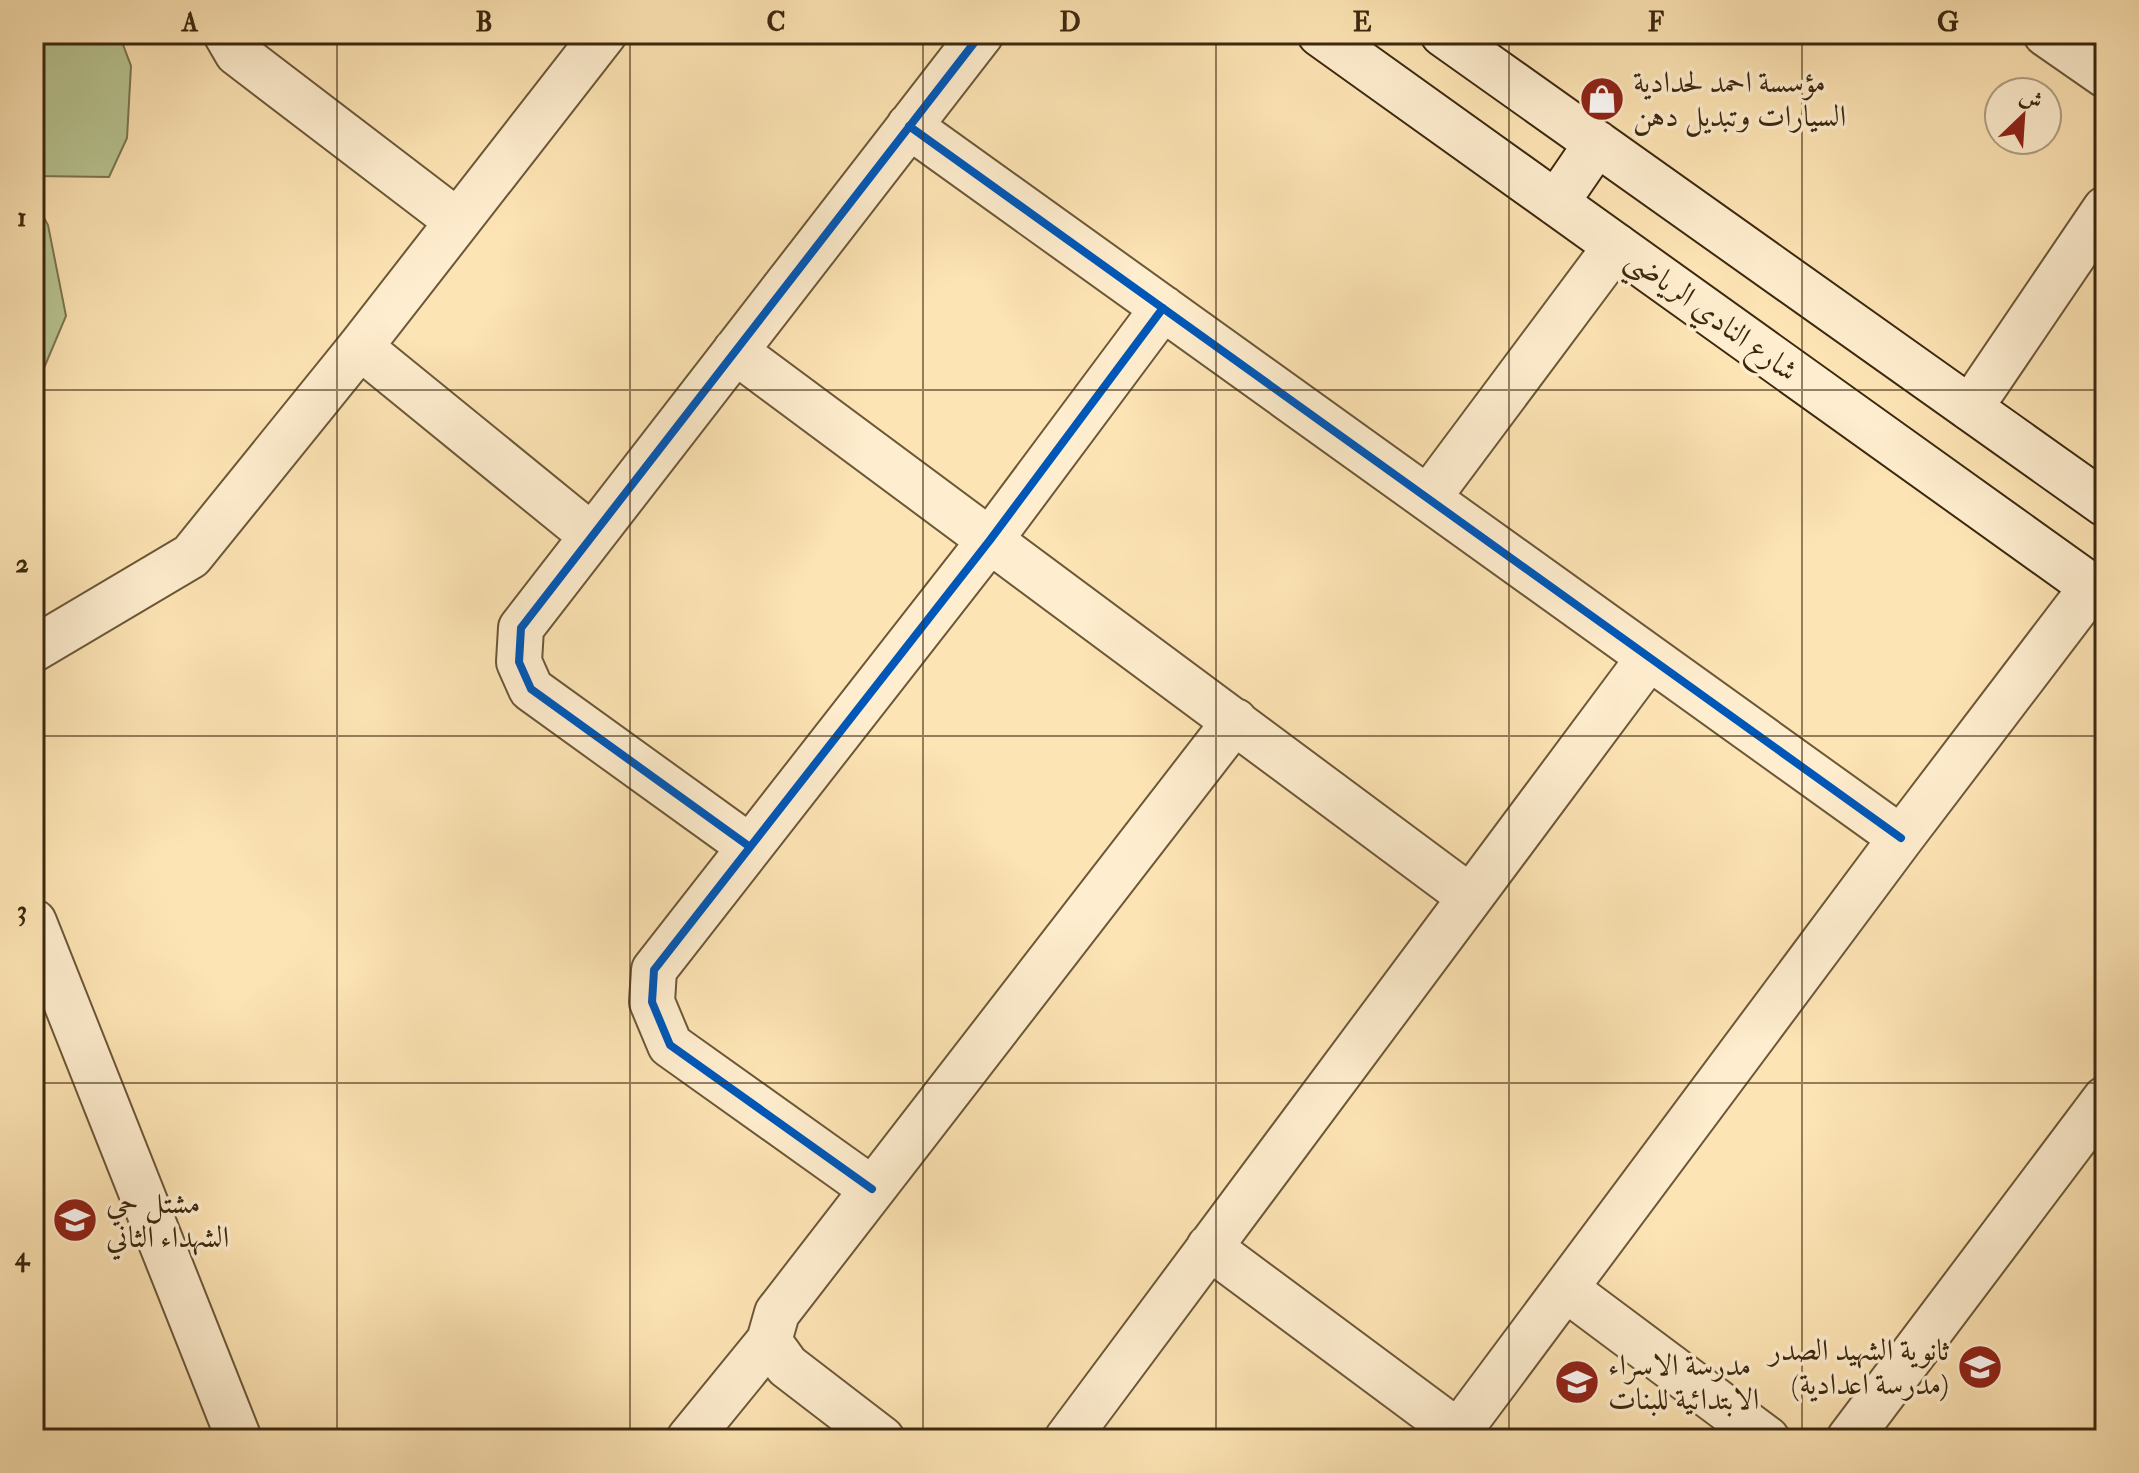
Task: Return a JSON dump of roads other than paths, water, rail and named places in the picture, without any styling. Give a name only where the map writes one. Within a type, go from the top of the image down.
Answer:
[{"type":"street","points":[[226,34],[237,53],[457,221]]},
{"type":"street","points":[[34,649],[191,556],[360,347],[604,34]]},
{"type":"street","points":[[750,847],[531,689],[519,662],[521,628],[981,34]]},
{"type":"street","name":"شارع النادي الرياضي","points":[[1320,34],[2099,591]]},
{"type":"street","points":[[1443,34],[2105,504]]},
{"type":"street","points":[[2046,34],[2105,75]]},
{"type":"street","points":[[909,126],[1901,838]]},
{"type":"street","points":[[1556,203],[1597,143]]},
{"type":"street","points":[[1970,408],[2105,209]]},
{"type":"street","points":[[1428,498],[1616,246]]},
{"type":"street","points":[[872,1189],[670,1045],[652,1002],[654,970],[990,540],[1163,308]]},
{"type":"street","points":[[360,347],[592,536]]},
{"type":"street","points":[[735,351],[1470,897]]},
{"type":"street","points":[[1209,1247],[1455,1436],[1901,838],[2099,591]]},
{"type":"street","points":[[1067,1439],[1648,659]]},
{"type":"street","points":[[689,1439],[769,1341],[777,1313],[1235,721]]},
{"type":"street","points":[[34,922],[239,1439]]},
{"type":"street","points":[[1849,1439],[2105,1099]]},
{"type":"street","points":[[1566,1289],[1767,1439]]},
{"type":"street","points":[[769,1341],[787,1366],[882,1439]]},
{"type":"place","name":"مؤسسة احمد لحدادية السيارات وتبديل دهن","points":[[1602,99]]},
{"type":"place","name":"مشتل حي الشهداء الثاني","points":[[75,1220]]},
{"type":"place","name":"ثانوية الشهيد الصدر (مدرسة اعدادية)","points":[[1980,1367]]},
{"type":"place","name":"مدرسة الاسراء الابتدائية للبنات","points":[[1577,1382]]}]
